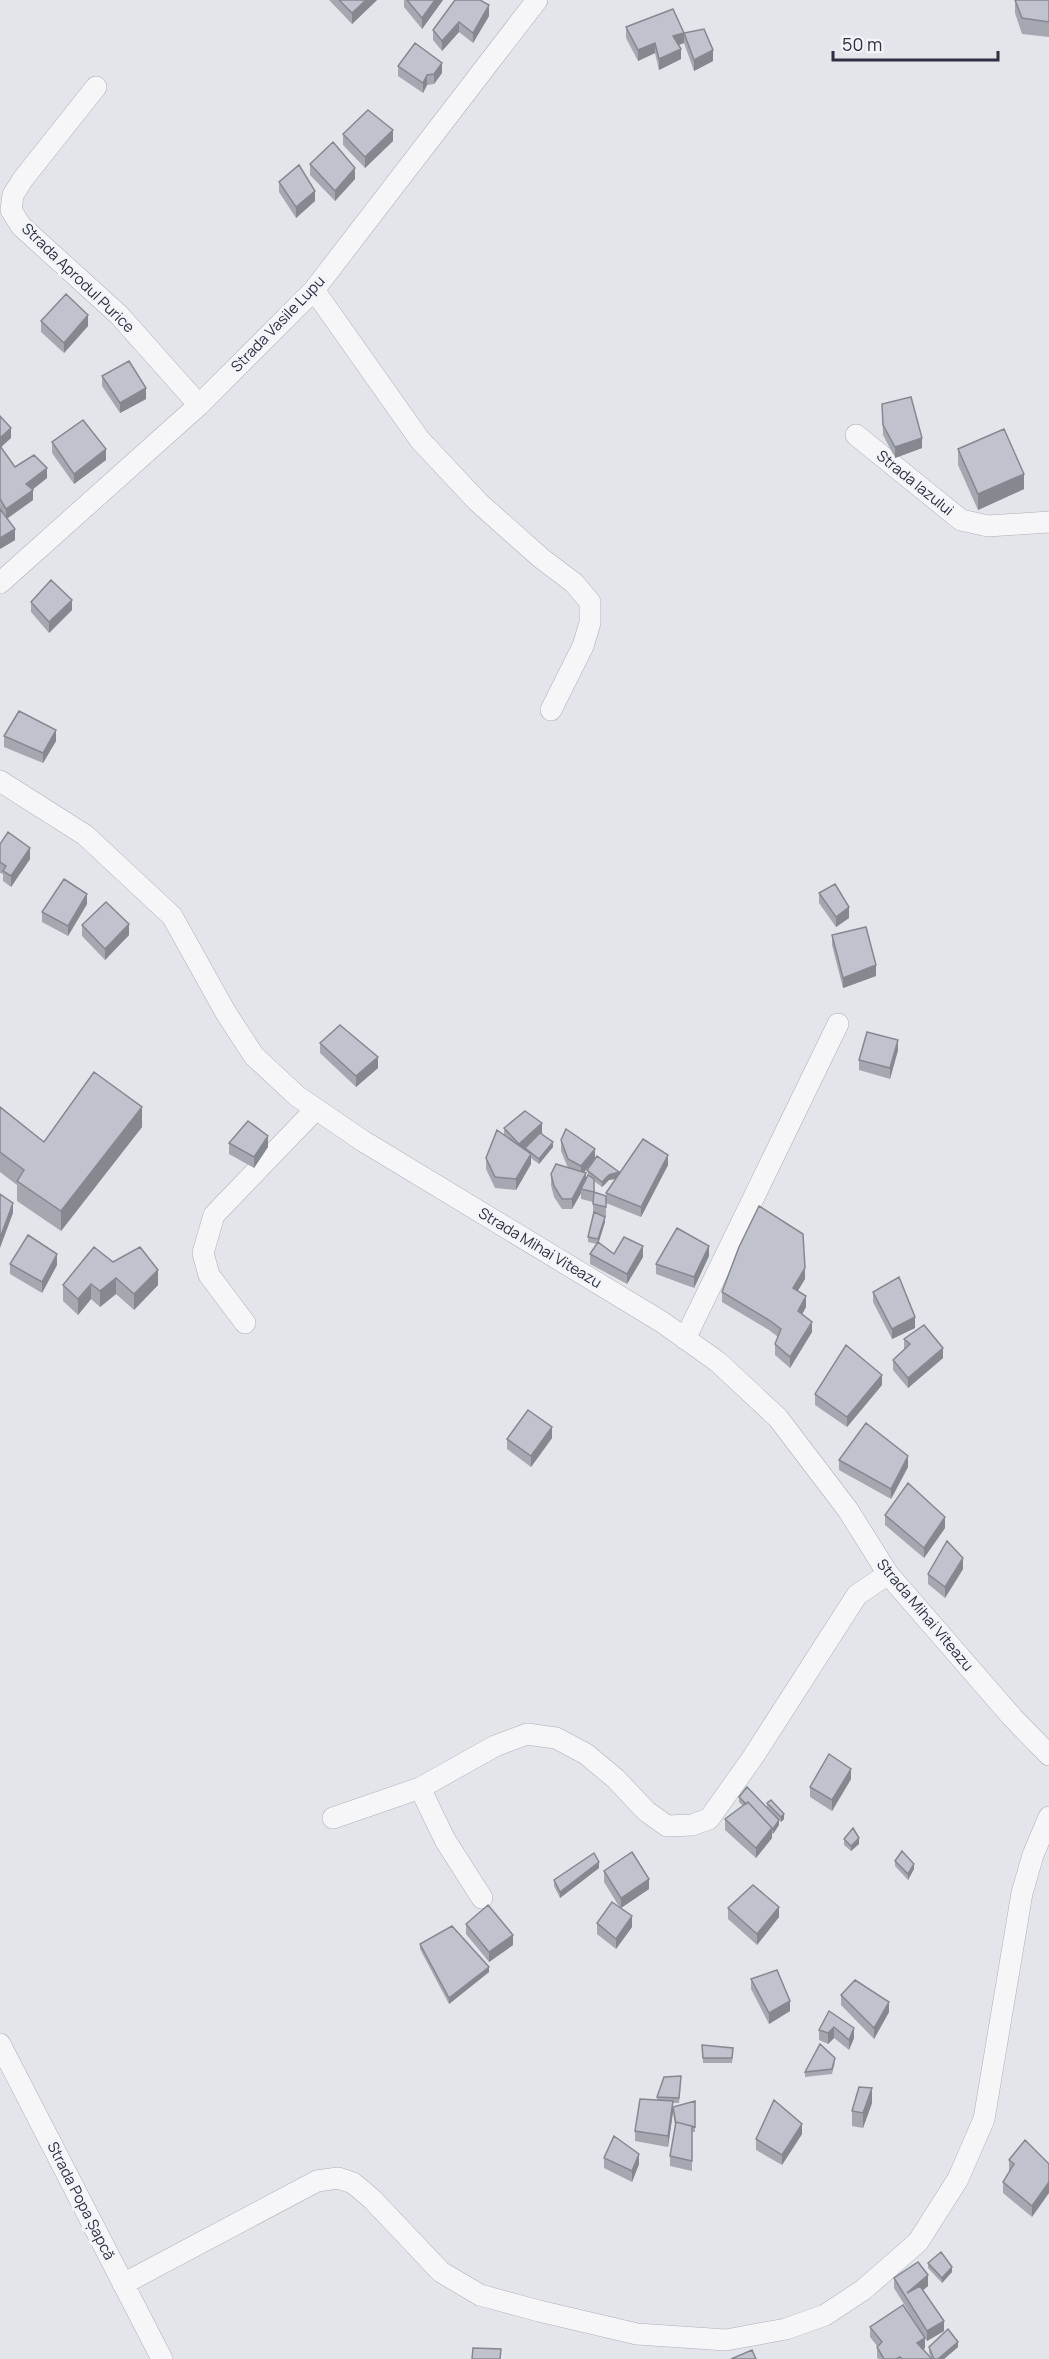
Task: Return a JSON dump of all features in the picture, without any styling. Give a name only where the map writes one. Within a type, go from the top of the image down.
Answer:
[{"type":"street","name":"Strada Vasile Lupu","points":[[0,583],[199,405],[314,290],[537,0]]},
{"type":"street","name":"Strada Aprodul Purice","points":[[96,87],[23,179],[13,195],[11,210],[21,226],[119,315],[199,405]]},
{"type":"street","points":[[314,290],[420,440],[478,502],[541,558],[574,583],[590,602],[590,623],[583,646],[551,710]]},
{"type":"street","name":"Strada Iazului","points":[[856,435],[961,520],[988,526],[1049,522]]},
{"type":"street","name":"Strada Mihai Viteazu","points":[[0,781],[85,835],[172,916],[225,1013],[254,1056],[297,1096],[363,1141],[652,1316],[718,1362],[778,1418],[848,1510],[888,1574],[1013,1718],[1049,1755]]},
{"type":"street","points":[[685,1339],[838,1024]]},
{"type":"street","points":[[244,1323],[209,1275],[203,1253],[213,1215],[316,1109]]},
{"type":"street","points":[[333,1818],[420,1788],[495,1746],[527,1734],[556,1738],[586,1754],[616,1779],[646,1811],[667,1826],[692,1825],[709,1819],[753,1757],[857,1595],[888,1574]]},
{"type":"street","points":[[420,1788],[445,1840],[482,1898]]},
{"type":"street","points":[[123,2284],[317,2181],[338,2178],[353,2182],[372,2199],[441,2272],[480,2295],[637,2334],[726,2340],[786,2328],[825,2315],[863,2290],[918,2242],[958,2180],[984,2119],[1022,1893],[1033,1855],[1049,1817]]},
{"type":"street","name":"Strada Popa Șapcă","points":[[0,2044],[162,2359]]},
{"type":"building","points":[[339,0],[366,0],[352,13]]},
{"type":"building","points":[[407,0],[435,0],[422,18]]},
{"type":"building","points":[[455,0],[480,0],[489,5],[473,33],[459,22],[442,41],[433,30]]},
{"type":"building","points":[[1015,0],[1049,0],[1049,22],[1022,18]]},
{"type":"building","points":[[673,9],[684,33],[673,36],[681,49],[659,59],[655,43],[638,50],[626,27]]},
{"type":"building","points":[[704,29],[713,50],[694,60],[684,33]]},
{"type":"building","points":[[415,43],[442,63],[434,74],[427,75],[423,83],[398,66]]},
{"type":"building","points":[[368,110],[393,130],[365,157],[343,134]]},
{"type":"building","points":[[333,142],[355,168],[335,191],[310,164]]},
{"type":"building","points":[[299,165],[315,191],[296,207],[279,182]]},
{"type":"building","points":[[66,294],[88,315],[64,343],[41,321]]},
{"type":"building","points":[[129,361],[146,388],[120,403],[102,376]]},
{"type":"building","points":[[911,397],[922,438],[895,447],[883,425],[882,404]]},
{"type":"building","points":[[0,416],[11,428],[0,438]]},
{"type":"building","points":[[83,420],[106,449],[74,474],[52,442]]},
{"type":"building","points":[[1004,429],[1024,474],[978,494],[958,449]]},
{"type":"building","points":[[0,446],[15,467],[34,455],[47,468],[26,484],[33,490],[6,509],[0,499]]},
{"type":"building","points":[[0,509],[15,529],[0,538]]},
{"type":"building","points":[[51,580],[72,600],[49,622],[31,602]]},
{"type":"building","points":[[19,711],[56,730],[43,753],[4,736]]},
{"type":"building","points":[[8,832],[30,848],[11,876],[3,871],[6,866],[0,862],[0,844]]},
{"type":"building","points":[[64,879],[87,894],[68,926],[42,912]]},
{"type":"building","points":[[835,884],[849,907],[836,917],[819,893]]},
{"type":"building","points":[[106,902],[129,924],[105,949],[82,925]]},
{"type":"building","points":[[866,927],[876,965],[843,978],[832,935]]},
{"type":"building","points":[[340,1025],[378,1057],[356,1076],[320,1043]]},
{"type":"building","points":[[867,1032],[898,1040],[890,1068],[859,1060]]},
{"type":"building","points":[[94,1072],[142,1107],[61,1211],[17,1181],[24,1170],[0,1152],[0,1107],[44,1142]]},
{"type":"building","points":[[525,1111],[542,1123],[519,1144],[504,1128]]},
{"type":"building","points":[[248,1121],[268,1136],[254,1157],[229,1143]]},
{"type":"building","points":[[566,1129],[595,1149],[581,1166],[568,1159],[561,1140]]},
{"type":"building","points":[[497,1130],[531,1154],[516,1179],[495,1177],[486,1158]]},
{"type":"building","points":[[540,1133],[553,1142],[539,1159],[525,1148]]},
{"type":"building","points":[[643,1139],[668,1155],[641,1207],[606,1193]]},
{"type":"building","points":[[597,1156],[619,1172],[609,1175],[602,1182],[587,1170]]},
{"type":"building","points":[[556,1164],[586,1173],[572,1199],[562,1199],[554,1186],[551,1174]]},
{"type":"building","points":[[588,1175],[594,1179],[594,1192],[581,1189]]},
{"type":"building","points":[[594,1192],[606,1196],[606,1207],[593,1204]]},
{"type":"building","points":[[0,1194],[13,1203],[0,1238]]},
{"type":"building","points":[[759,1206],[803,1234],[805,1268],[793,1288],[806,1296],[798,1311],[812,1322],[790,1357],[775,1344],[781,1329],[722,1292],[739,1247]]},
{"type":"building","points":[[594,1212],[605,1217],[598,1239],[588,1237]]},
{"type":"building","points":[[677,1228],[709,1246],[694,1277],[656,1264]]},
{"type":"building","points":[[28,1235],[57,1254],[42,1282],[10,1264]]},
{"type":"building","points":[[624,1237],[643,1246],[627,1274],[590,1254],[598,1242],[614,1254]]},
{"type":"building","points":[[94,1247],[113,1262],[140,1247],[158,1270],[134,1294],[116,1278],[100,1291],[91,1284],[78,1299],[63,1285]]},
{"type":"building","points":[[899,1277],[915,1317],[892,1329],[873,1292]]},
{"type":"building","points":[[924,1325],[943,1348],[908,1378],[893,1360],[910,1344],[904,1339]]},
{"type":"building","points":[[846,1345],[882,1375],[847,1417],[815,1394]]},
{"type":"building","points":[[528,1410],[552,1427],[531,1456],[507,1439]]},
{"type":"building","points":[[866,1423],[908,1456],[891,1489],[839,1460]]},
{"type":"building","points":[[908,1483],[945,1517],[924,1548],[885,1515]]},
{"type":"building","points":[[947,1541],[963,1558],[945,1587],[928,1574]]},
{"type":"building","points":[[829,1754],[851,1769],[832,1800],[810,1787]]},
{"type":"building","points":[[747,1787],[779,1820],[773,1829],[748,1802],[746,1804],[739,1797]]},
{"type":"building","points":[[771,1800],[784,1814],[781,1817],[767,1803]]},
{"type":"building","points":[[748,1802],[772,1828],[756,1848],[725,1819]]},
{"type":"building","points":[[853,1828],[859,1838],[851,1846],[844,1839]]},
{"type":"building","points":[[902,1851],[914,1864],[908,1874],[895,1861]]},
{"type":"building","points":[[632,1852],[649,1879],[621,1898],[604,1871]]},
{"type":"building","points":[[594,1853],[599,1862],[560,1892],[554,1880]]},
{"type":"building","points":[[753,1885],[779,1907],[757,1934],[728,1908]]},
{"type":"building","points":[[612,1902],[632,1916],[616,1939],[597,1923]]},
{"type":"building","points":[[488,1905],[513,1935],[489,1952],[466,1924]]},
{"type":"building","points":[[452,1926],[489,1967],[449,1998],[420,1944]]},
{"type":"building","points":[[777,1970],[790,2001],[769,2013],[751,1979]]},
{"type":"building","points":[[855,1980],[889,2002],[874,2028],[841,1995]]},
{"type":"building","points":[[829,2011],[854,2028],[849,2040],[834,2027],[828,2033],[819,2030]]},
{"type":"building","points":[[820,2044],[835,2058],[832,2069],[805,2072]]},
{"type":"building","points":[[702,2045],[733,2048],[732,2058],[703,2058]]},
{"type":"building","points":[[681,2076],[679,2098],[657,2097],[664,2077]]},
{"type":"building","points":[[859,2087],[872,2088],[863,2113],[852,2111]]},
{"type":"building","points":[[640,2099],[673,2101],[668,2136],[635,2131]]},
{"type":"building","points":[[774,2100],[802,2124],[782,2155],[756,2139]]},
{"type":"building","points":[[695,2101],[695,2127],[676,2122],[676,2124],[673,2107]]},
{"type":"building","points":[[676,2122],[692,2126],[692,2161],[670,2156]]},
{"type":"building","points":[[614,2136],[639,2154],[632,2171],[604,2158]]},
{"type":"building","points":[[1025,2140],[1049,2164],[1049,2182],[1032,2206],[1003,2182],[1014,2164],[1009,2160]]},
{"type":"building","points":[[941,2252],[952,2267],[942,2278],[928,2263]]},
{"type":"building","points":[[918,2262],[928,2275],[907,2293],[920,2286],[944,2321],[927,2331],[894,2278]]},
{"type":"building","points":[[903,2305],[925,2338],[917,2343],[932,2359],[902,2359],[900,2357],[884,2359],[877,2347],[882,2342],[870,2327]]},
{"type":"building","points":[[948,2329],[958,2342],[938,2359],[934,2359],[929,2347]]},
{"type":"building","points":[[473,2348],[501,2349],[500,2359],[472,2359]]},
{"type":"building","points":[[752,2350],[756,2359],[731,2359]]}]
